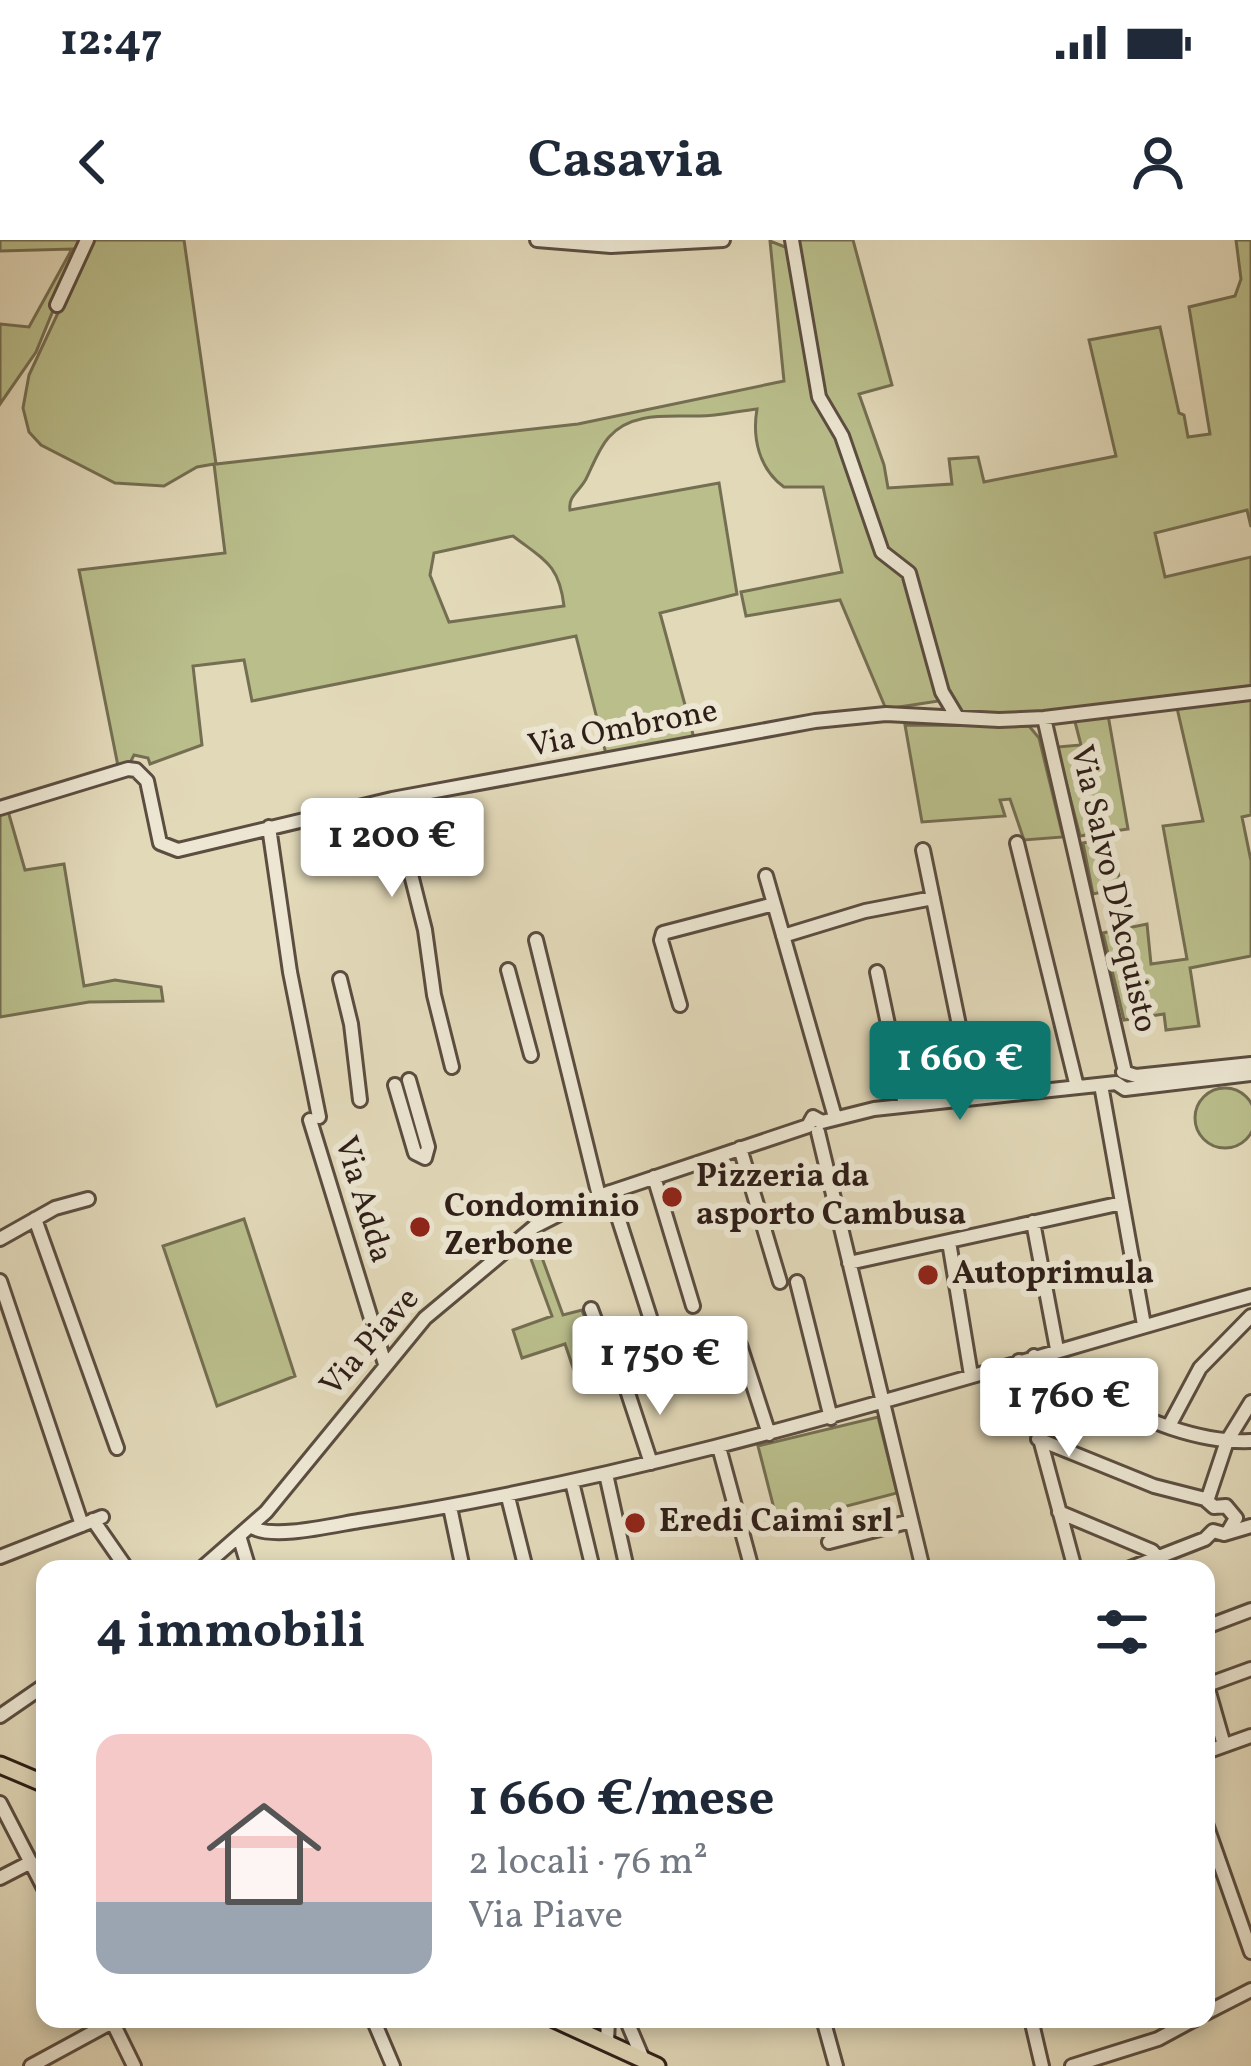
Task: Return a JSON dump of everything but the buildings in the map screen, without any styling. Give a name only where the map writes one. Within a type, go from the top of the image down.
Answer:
[{"type":"main road","points":[[4,1764],[36,1780]]},
{"type":"main road","points":[[574,2028],[650,2063]]},
{"type":"street","points":[[57,305],[87,240]]},
{"type":"street","points":[[537,240],[611,246],[723,240]]},
{"type":"street","points":[[786,240],[819,397],[836,422],[882,552],[909,573],[942,692],[957,717]]},
{"type":"street","name":"Via Ombrone","points":[[0,808],[132,769],[140,771],[147,782],[155,832],[168,848],[178,850],[392,799],[815,721],[886,714],[1044,718],[1251,693]]},
{"type":"street","name":"Via Salvo D'Acquisto","points":[[1044,718],[1121,1081],[1122,1203],[1144,1325]]},
{"type":"street","points":[[392,799],[428,942],[434,995],[452,1067]]},
{"type":"street","name":"Via Adda","points":[[269,826],[315,1118],[385,1364]]},
{"type":"street","points":[[1017,843],[1077,1087]]},
{"type":"street","points":[[923,850],[974,1097]]},
{"type":"street","points":[[766,876],[783,936],[849,1263],[920,1560]]},
{"type":"street","points":[[783,936],[865,911],[933,898]]},
{"type":"street","points":[[680,1005],[663,933],[774,904]]},
{"type":"street","points":[[536,940],[604,1194],[650,1317]]},
{"type":"street","points":[[508,970],[531,1055]]},
{"type":"street","points":[[877,972],[905,1105]]},
{"type":"street","points":[[340,980],[351,1024],[360,1100]]},
{"type":"street","name":"Via Piave","points":[[213,1560],[252,1528],[431,1312],[553,1215],[740,1148],[905,1105],[1251,1064]]},
{"type":"street","name":"Via Piave","points":[[1121,1081],[1251,1074]]},
{"type":"street","points":[[394,1085],[415,1153],[425,1158],[428,1147],[410,1080]]},
{"type":"street","points":[[740,1148],[780,1282]]},
{"type":"street","points":[[654,1177],[692,1306]]},
{"type":"street","points":[[0,1239],[55,1208],[88,1199]]},
{"type":"street","points":[[849,1263],[1122,1203]]},
{"type":"street","points":[[35,1220],[117,1448]]},
{"type":"street","points":[[1034,1222],[1057,1349]]},
{"type":"street","points":[[949,1241],[971,1376]]},
{"type":"street","points":[[0,1281],[92,1521],[120,1560]]},
{"type":"street","points":[[797,1282],[831,1418]]},
{"type":"street","points":[[252,1528],[268,1533],[508,1497],[831,1418],[1246,1298],[1250,1317],[1203,1364],[1169,1426]]},
{"type":"street","points":[[591,1309],[613,1369],[622,1378],[651,1463]]},
{"type":"street","points":[[622,1378],[733,1339],[740,1345],[769,1434]]},
{"type":"street","points":[[1034,1356],[1042,1372],[1169,1426],[1226,1441],[1251,1441]]},
{"type":"street","points":[[1019,1361],[1072,1560]]},
{"type":"street","points":[[1221,1532],[1207,1517],[1216,1505],[1226,1441],[1251,1402]]},
{"type":"street","points":[[1038,1439],[1154,1486],[1216,1505],[1236,1518],[1221,1532]]},
{"type":"street","points":[[718,1447],[749,1560]]},
{"type":"street","points":[[606,1474],[625,1560]]},
{"type":"street","points":[[572,1482],[591,1560]]},
{"type":"street","points":[[508,1497],[524,1560]]},
{"type":"street","points":[[1216,1505],[1250,1504]]},
{"type":"street","points":[[450,1507],[461,1560]]},
{"type":"street","points":[[1059,1512],[1167,1560]]},
{"type":"street","points":[[0,1557],[92,1521]]},
{"type":"street","points":[[829,1542],[911,1521]]},
{"type":"street","points":[[1153,1560],[1221,1532],[1251,1526]]},
{"type":"street","points":[[240,1539],[246,1560]]},
{"type":"street","points":[[1215,1624],[1251,1610]]},
{"type":"street","points":[[1215,1680],[1251,1669]]},
{"type":"street","points":[[2,1717],[36,1692]]},
{"type":"street","points":[[1215,1712],[1225,1745]]},
{"type":"street","points":[[1215,1749],[1251,1736]]},
{"type":"street","points":[[0,1803],[36,1872]]},
{"type":"street","points":[[1215,1850],[1251,1952]]},
{"type":"street","points":[[0,1878],[31,1862]]},
{"type":"street","points":[[1215,2008],[1251,1990]]},
{"type":"street","points":[[31,2066],[97,2028]]},
{"type":"street","points":[[115,2028],[134,2066]]},
{"type":"street","points":[[377,2028],[393,2066]]},
{"type":"street","points":[[607,2043],[608,2028]]},
{"type":"street","points":[[607,2043],[619,2028]]},
{"type":"street","points":[[631,2028],[650,2063]]},
{"type":"street","points":[[825,2028],[836,2066]]},
{"type":"street","points":[[1033,2028],[1042,2066]]},
{"type":"street","points":[[1072,2066],[1177,2028]]},
{"type":"green space","points":[[0,240],[82,240],[36,352],[0,404],[0,324],[29,327],[72,249],[0,251]]},
{"type":"green space","points":[[92,240],[184,240],[216,464],[578,424],[784,381],[770,241],[785,247],[794,240],[853,240],[892,385],[859,394],[888,488],[952,484],[949,459],[978,457],[984,482],[1116,456],[1089,340],[1160,327],[1188,437],[1210,434],[1189,307],[1235,296],[1241,279],[1236,240],[1251,240],[1251,527],[1247,510],[1155,533],[1165,577],[1251,557],[1251,688],[1042,714],[961,712],[951,699],[886,709],[840,600],[746,616],[741,592],[842,572],[823,487],[784,487],[775,480],[759,452],[757,409],[629,423],[605,441],[570,505],[570,510],[719,483],[737,594],[660,613],[694,738],[606,754],[576,636],[252,701],[244,660],[193,666],[202,745],[150,764],[148,758],[134,755],[130,763],[118,766],[79,570],[225,553],[214,464],[197,467],[164,486],[115,483],[41,445],[29,432],[23,408],[29,375]],"holes":[[[513,536],[554,572],[564,606],[449,622],[430,575],[434,553]]]},
{"type":"green space","points":[[1251,697],[1251,815],[1242,817],[1251,861],[1251,956],[1190,968],[1199,1026],[1166,1030],[1164,1014],[1124,1020],[1103,933],[1147,924],[1151,964],[1187,959],[1163,826],[1203,821],[1177,708]]},
{"type":"green space","points":[[1108,715],[1128,829],[1080,836],[1057,747],[1081,745],[1074,718]]},
{"type":"green space","points":[[905,725],[1029,726],[1039,738],[1063,837],[1024,840],[1010,799],[1000,800],[1005,816],[922,822]]},
{"type":"green space","points":[[8,811],[25,870],[64,864],[84,986],[115,980],[161,987],[163,1001],[89,1002],[0,1017],[0,813]]},
{"type":"green space","points":[[1112,838],[1121,888],[1093,894],[1083,843]]},
{"type":"green space","points":[[1225,1088],[1246,1097],[1252,1107],[1252,1129],[1246,1139],[1225,1148],[1204,1139],[1195,1118],[1204,1097]]},
{"type":"green space","points":[[244,1219],[295,1376],[217,1406],[163,1246]]},
{"type":"green space","points":[[537,1244],[563,1315],[582,1310],[608,1382],[581,1391],[565,1344],[522,1358],[513,1330],[552,1316],[528,1251]]},
{"type":"green space","points":[[878,1417],[897,1493],[778,1524],[758,1446]]},
{"type":"place","name":"Pizzeria da asporto Cambusa","points":[[672,1197]]},
{"type":"place","name":"Condominio Zerbone","points":[[420,1227]]},
{"type":"place","name":"Autoprimula","points":[[928,1275]]},
{"type":"place","name":"Eredi Caimi srl","points":[[635,1523]]}]
